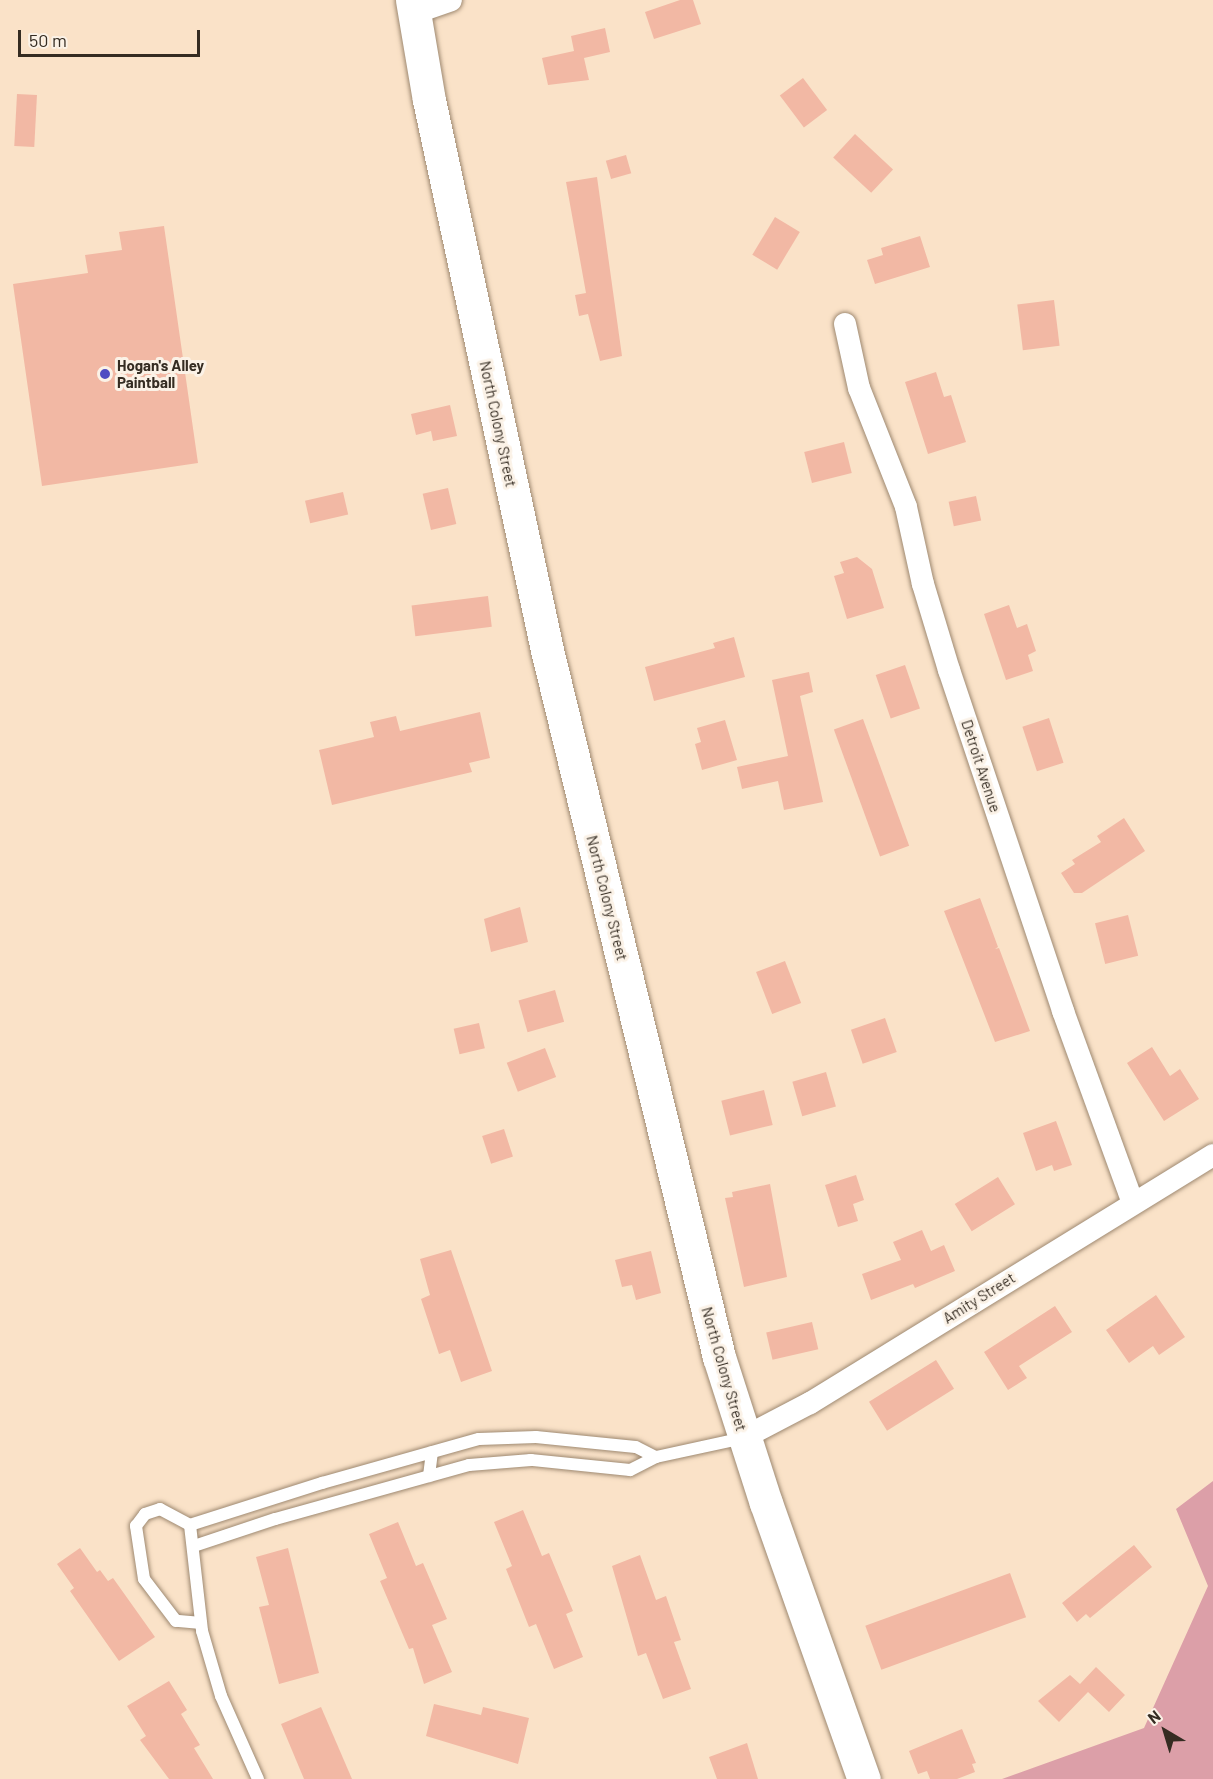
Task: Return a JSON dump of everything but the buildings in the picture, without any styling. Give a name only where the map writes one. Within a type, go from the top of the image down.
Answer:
[{"type":"main road","name":"North Colony Street","points":[[413,7],[434,122],[547,650],[699,1275],[743,1438],[864,1779]]},
{"type":"street","points":[[413,7],[451,0]]},
{"type":"street","name":"Detroit Avenue","points":[[845,324],[859,388],[906,507],[923,584],[949,670],[1059,1000],[1133,1203]]},
{"type":"street","name":"Amity Street","points":[[743,1438],[819,1397],[1213,1155]]},
{"type":"lane","points":[[201,1623],[176,1621],[163,1608],[144,1579],[136,1542],[136,1526],[145,1514],[160,1509],[190,1525],[479,1439],[536,1437],[636,1447],[656,1457]]},
{"type":"lane","points":[[194,1546],[275,1519],[469,1465],[531,1460],[630,1470],[656,1457],[743,1438]]},
{"type":"lane","points":[[429,1476],[432,1452]]},
{"type":"lane","points":[[190,1525],[201,1623],[221,1696],[258,1779]]},
{"type":"shaded area","points":[[1213,1481],[1213,1779],[1002,1779],[1144,1728],[1208,1586],[1176,1509]]},
{"type":"place","name":"Hogan's Alley Paintball","points":[[105,374]]}]
